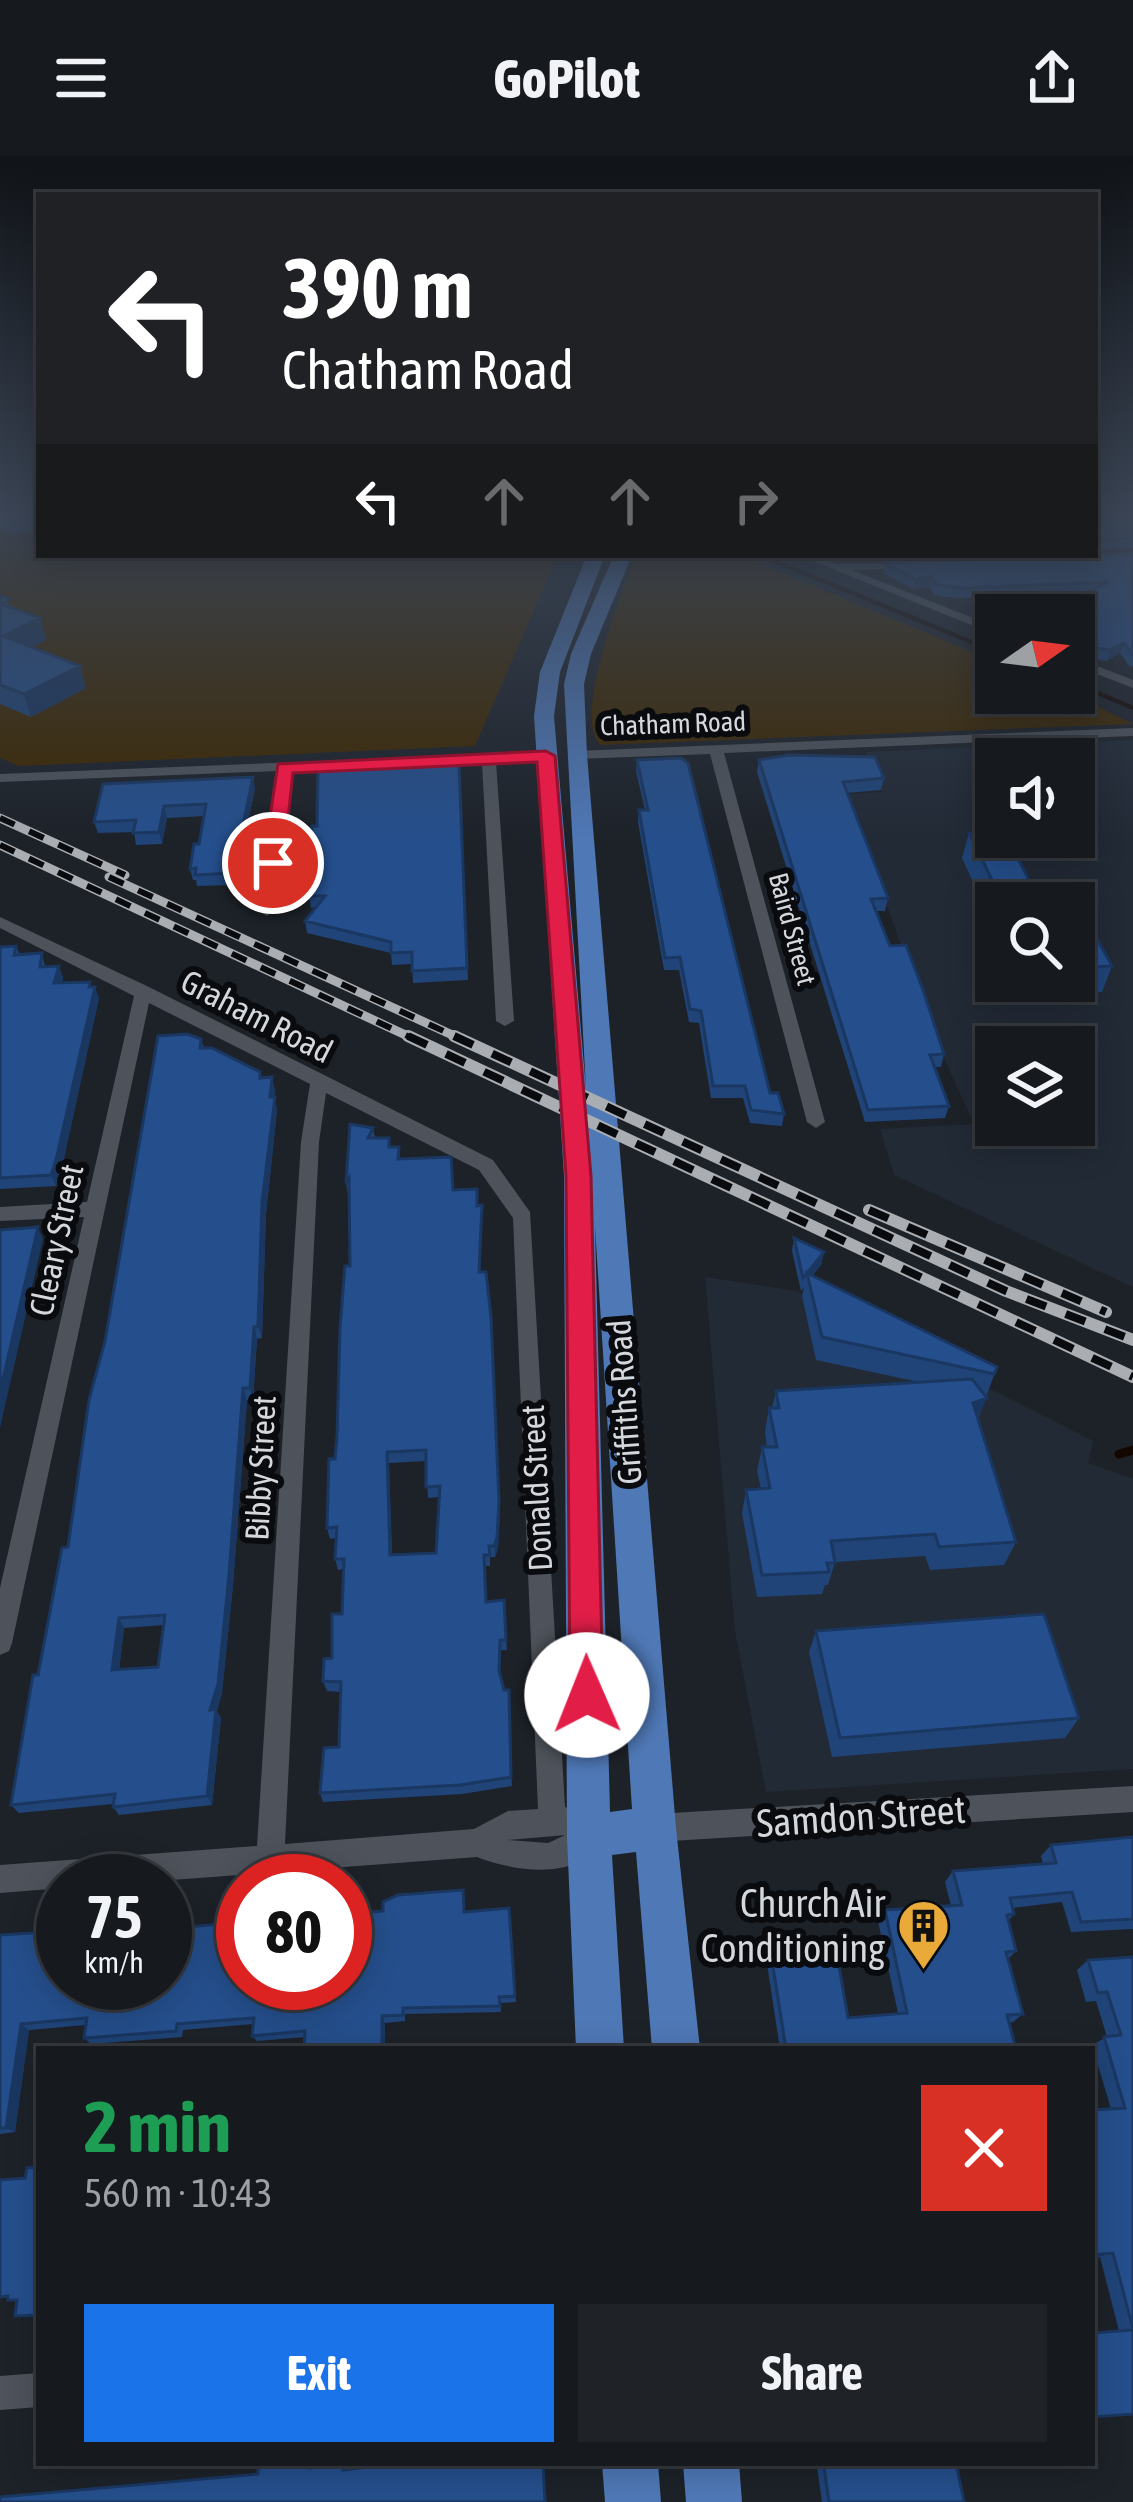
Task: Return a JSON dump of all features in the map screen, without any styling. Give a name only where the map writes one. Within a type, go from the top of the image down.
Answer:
[{"type":"highway","name":"Griffiths Road","points":[[569,622],[550,672],[544,716],[546,756],[570,1025],[594,1183],[655,1828]]},
{"type":"highway","name":"Griffiths Road","points":[[570,1829],[598,1042],[574,684],[594,622]]},
{"type":"highway","name":"Chatham Road","points":[[546,756],[576,755]]},
{"type":"highway","name":"Samdon Street","points":[[570,1829],[655,1828]]},
{"type":"highway","points":[[655,1828],[676,2046]]},
{"type":"highway","name":"Donald Street","points":[[570,1829],[600,2046]]},
{"type":"highway","points":[[630,2466],[633,2502]]},
{"type":"highway","points":[[711,2466],[714,2502]]},
{"type":"street","points":[[1095,669],[1133,683]]},
{"type":"street","name":"Chatham Road","points":[[576,755],[1133,732]]},
{"type":"street","name":"Baird Street","points":[[716,749],[817,1123]]},
{"type":"street","name":"Chatham Road","points":[[0,778],[546,756]]},
{"type":"street","points":[[489,760],[505,1021]]},
{"type":"street","points":[[267,911],[284,768]]},
{"type":"street","name":"Graham Road","points":[[0,922],[486,1165]]},
{"type":"street","name":"Cleary Street","points":[[0,1643],[143,992]]},
{"type":"street","name":"Bibby Street","points":[[270,1854],[310,1142],[319,1082]]},
{"type":"street","name":"Donald Street","points":[[486,1165],[523,1217],[570,1829]]},
{"type":"street","points":[[0,1214],[97,1209]]},
{"type":"street","name":"Samdon Street","points":[[655,1828],[1133,1799]]},
{"type":"street","name":"Samdon Street","points":[[329,1854],[477,1844],[508,1826],[570,1829],[569,1855],[508,1858],[477,1844]]},
{"type":"street","name":"Samdon Street","points":[[0,1880],[216,1862]]},
{"type":"street","points":[[0,2393],[36,2390]]},
{"type":"shaded area","points":[[0,622],[529,622],[475,746],[19,766],[0,758]]},
{"type":"shaded area","points":[[612,622],[901,622],[975,653],[975,714],[1095,714],[1095,705],[1133,724],[600,745],[593,730],[596,682]]},
{"type":"shaded area","points":[[1133,740],[1133,1287],[894,1175],[880,1129],[974,1124],[932,1032],[847,794],[882,792],[866,752],[975,747],[975,858],[1095,858],[1095,742]]},
{"type":"shaded area","points":[[705,1277],[797,1291],[1093,1441],[1088,1463],[1133,1479],[1133,1769],[766,1792],[735,1631]]},
{"type":"building","points":[[0,622],[31,622],[3,636],[80,666],[24,694],[0,685]]},
{"type":"building","points":[[1095,622],[1133,622],[1133,655],[1124,643],[1110,650],[1095,648]]},
{"type":"building","points":[[789,755],[875,757],[884,778],[843,782],[888,898],[871,899],[890,946],[906,945],[944,1054],[930,1055],[949,1106],[868,1110],[759,760]]},
{"type":"building","points":[[681,758],[688,763],[770,1093],[778,1093],[784,1114],[751,1110],[745,1086],[713,1086],[701,1011],[690,1009],[680,957],[665,958],[639,810],[648,810],[637,760]]},
{"type":"building","points":[[459,765],[467,968],[412,971],[412,952],[391,953],[391,942],[305,921],[325,896],[309,896],[312,883],[307,883],[314,853],[310,854],[312,826],[317,826],[318,771]]},
{"type":"building","points":[[253,777],[233,873],[195,875],[196,868],[190,869],[206,804],[164,806],[159,832],[133,833],[136,820],[94,822],[103,784]]},
{"type":"building","points":[[981,858],[1018,858],[1029,880],[993,882]]},
{"type":"building","points":[[1095,935],[1112,966],[1095,967]]},
{"type":"building","points":[[16,946],[14,955],[42,953],[40,967],[59,966],[54,983],[90,982],[89,987],[95,987],[51,1175],[0,1178],[0,947]]},
{"type":"building","points":[[187,1034],[201,1039],[200,1048],[212,1048],[260,1072],[260,1078],[272,1077],[270,1097],[275,1097],[262,1202],[258,1326],[254,1327],[250,1388],[243,1388],[218,1684],[210,1710],[216,1709],[207,1796],[113,1807],[115,1794],[11,1805],[33,1675],[38,1675],[62,1548],[68,1547],[89,1400],[105,1341],[158,1036]],"holes":[[[165,1615],[158,1667],[112,1670],[119,1618]]]},
{"type":"building","points":[[350,1124],[373,1128],[368,1138],[389,1138],[389,1147],[399,1147],[398,1159],[451,1157],[453,1190],[477,1189],[477,1206],[482,1205],[479,1272],[486,1272],[491,1317],[499,1501],[497,1538],[489,1546],[490,1555],[484,1555],[486,1602],[504,1600],[506,1640],[500,1640],[499,1671],[504,1690],[509,1690],[511,1777],[460,1785],[320,1793],[324,1748],[339,1747],[341,1682],[323,1681],[324,1659],[332,1658],[332,1614],[342,1614],[344,1559],[335,1559],[337,1527],[327,1528],[329,1459],[335,1459],[337,1437],[345,1266],[350,1266],[349,1178],[346,1183]],"holes":[[[426,1450],[426,1487],[440,1486],[436,1553],[390,1555],[387,1452]]]},
{"type":"building","points":[[38,1227],[0,1392],[0,1230]]},
{"type":"building","points":[[794,1238],[824,1252],[803,1278]]},
{"type":"building","points":[[807,1273],[997,1367],[994,1374],[822,1337]]},
{"type":"building","points":[[972,1379],[987,1398],[973,1403],[1016,1542],[939,1547],[935,1534],[831,1541],[835,1563],[827,1563],[829,1572],[762,1575],[746,1490],[770,1488],[762,1447],[777,1447],[769,1408],[779,1408],[776,1391]]},
{"type":"building","points":[[1044,1614],[1079,1718],[840,1738],[816,1631]]},
{"type":"building","points":[[1133,1837],[1133,1919],[1081,1922],[1072,1892],[1010,1898],[1014,1914],[1007,1915],[1016,1951],[1006,1952],[1023,2014],[1007,2015],[1015,2046],[786,2046],[771,1954],[836,1949],[848,2018],[907,2013],[885,1910],[962,1905],[953,1871],[1056,1863],[1051,1845]]},
{"type":"building","points":[[463,1890],[464,1912],[509,1908],[515,1996],[499,1997],[500,2006],[403,2008],[403,2015],[382,2016],[382,2046],[304,2046],[305,2031],[252,2036],[254,2018],[177,2024],[176,2031],[84,2038],[87,2018],[21,2024],[6,2128],[0,2128],[0,1935],[36,1933],[36,2010],[192,2010],[192,1927],[216,1924],[216,2010],[372,2010],[372,1912],[383,1911],[383,1902],[398,1895]]},
{"type":"building","points":[[1133,1957],[1133,2329],[1113,2253],[1095,2255],[1095,2110],[1125,2108],[1104,2037],[1121,2035],[1107,1992],[1098,1993],[1088,1960]]},
{"type":"building","points":[[36,2167],[36,2315],[15,2316],[17,2300],[0,2297],[0,2180],[25,2178],[27,2168]]},
{"type":"building","points":[[1133,2330],[1133,2414],[1095,2417],[1095,2333]]},
{"type":"building","points":[[543,2466],[545,2502],[0,2502],[0,2497],[258,2474],[258,2468]]},
{"type":"building","points":[[957,2466],[964,2502],[829,2502],[824,2467]]},
{"type":"waterway","points":[[924,622],[975,643]]},
{"type":"waterway","points":[[1095,692],[1133,708]]},
{"type":"waterway","points":[[1119,1454],[1133,1450]]},
{"type":"railway","points":[[0,818],[125,875]]},
{"type":"railway","points":[[0,845],[414,1039]]},
{"type":"railway","points":[[109,877],[461,1039]]},
{"type":"railway","points":[[408,1036],[1133,1377]]},
{"type":"railway","points":[[454,1036],[1006,1291],[1133,1340]]},
{"type":"railway","points":[[869,1210],[1106,1312]]},
{"type":"place","name":"Church Air Conditioning","points":[[924,1971]]},
{"type":"route","points":[[273,863],[284,768],[546,756],[579,1176],[587,1695]]}]
